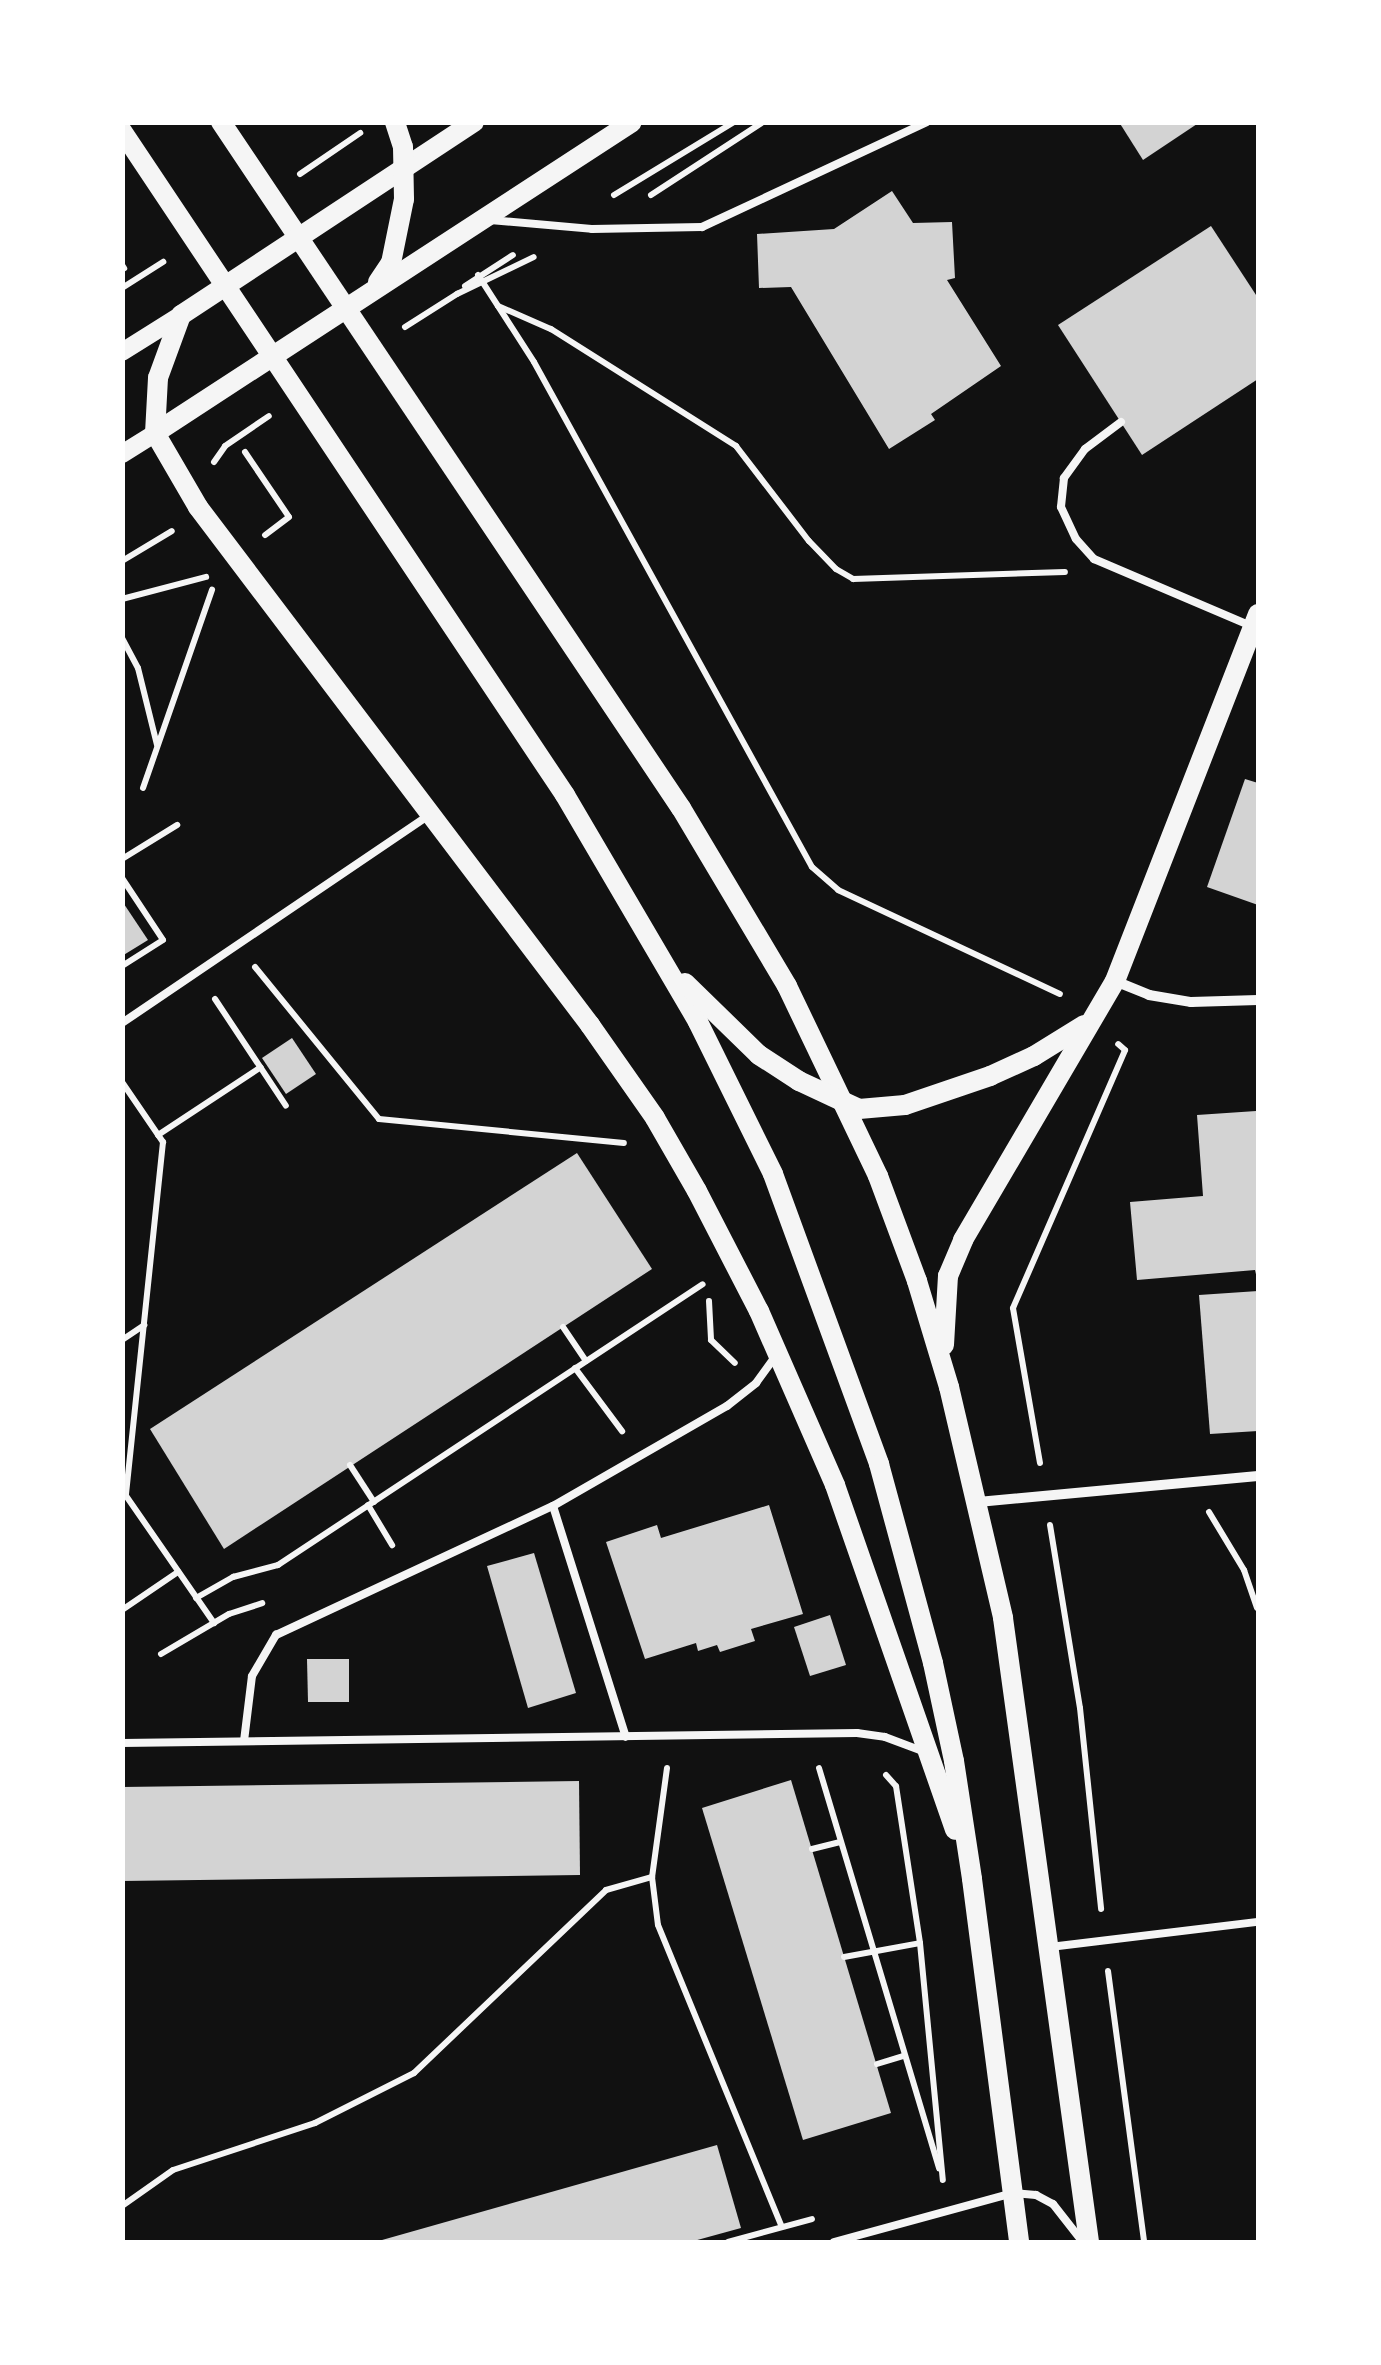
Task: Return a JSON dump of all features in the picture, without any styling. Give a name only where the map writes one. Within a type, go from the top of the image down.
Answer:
[{"type":"main road","points":[[221,122],[682,808],[787,986],[846,1103],[917,1281],[978,1502],[1022,1738],[1086,2242]]},
{"type":"main road","points":[[371,292],[390,263],[402,209],[406,167],[395,122]]},
{"type":"main road","points":[[474,122],[181,315],[164,354],[153,413],[155,433],[198,507],[655,1118],[697,1191],[778,1354],[847,1516],[972,1879]]},
{"type":"main road","points":[[155,433],[632,122]]},
{"type":"main road","points":[[122,131],[565,795],[666,964],[733,1088],[773,1174],[849,1374],[920,1610],[954,1761],[1019,2242]]},
{"type":"main road","points":[[949,1386],[943,1336],[948,1276],[963,1240],[1115,981],[1256,620]]},
{"type":"main road","points":[[666,964],[760,1055],[798,1081],[846,1103],[874,1110],[939,1094],[1034,1056],[1088,1022]]},
{"type":"street","points":[[122,352],[181,315]]},
{"type":"street","points":[[122,454],[155,433]]},
{"type":"street","points":[[1115,981],[1150,995],[1191,1002],[1258,1000]]},
{"type":"street","points":[[978,1502],[1258,1476]]},
{"type":"lane","points":[[480,220],[592,229],[702,227],[928,122]]},
{"type":"lane","points":[[1121,422],[1085,449],[1064,478],[1061,507],[1076,539],[1094,559],[1256,620]]},
{"type":"lane","points":[[122,1023],[430,814]]},
{"type":"lane","points":[[244,1741],[252,1676],[276,1636],[553,1506],[640,1457],[756,1383],[778,1354]]},
{"type":"lane","points":[[553,1506],[626,1737]]},
{"type":"lane","points":[[122,1743],[857,1733],[885,1737],[930,1755]]},
{"type":"lane","points":[[1050,1947],[1258,1922]]},
{"type":"lane","points":[[834,2242],[1013,2193],[1036,2195],[1053,2204],[1086,2242]]},
{"type":"path","points":[[478,274],[534,362],[812,867],[838,890],[1066,997],[1088,1022],[1125,1050],[1014,1308],[1080,1708],[1104,1943],[1144,2242]]},
{"type":"path","points":[[497,306],[551,329],[736,446],[810,541],[836,570],[852,579],[1062,574],[1094,559]]},
{"type":"path","points":[[245,452],[289,518]]},
{"type":"path","points":[[122,562],[175,529]]},
{"type":"path","points":[[122,599],[204,580],[224,605]]},
{"type":"path","points":[[143,788],[212,590]]},
{"type":"path","points":[[122,638],[138,668],[157,748]]},
{"type":"path","points":[[122,859],[177,825]]},
{"type":"path","points":[[122,878],[163,940],[122,966]]},
{"type":"path","points":[[239,946],[378,1118],[629,1143],[624,1134]]},
{"type":"path","points":[[198,974],[286,1106]]},
{"type":"path","points":[[158,1135],[261,1067]]},
{"type":"path","points":[[122,1082],[163,1142],[124,1493],[140,1522],[214,1624],[161,1654]]},
{"type":"path","points":[[701,1266],[708,1280],[711,1340],[756,1383]]},
{"type":"path","points":[[196,1598],[233,1577],[278,1565],[708,1280]]},
{"type":"path","points":[[122,1340],[144,1325]]},
{"type":"path","points":[[563,1327],[586,1361]]},
{"type":"path","points":[[575,1368],[640,1457]]},
{"type":"path","points":[[350,1465],[374,1502]]},
{"type":"path","points":[[1184,1482],[1223,1530],[1258,1608]]},
{"type":"path","points":[[122,1610],[178,1572]]},
{"type":"path","points":[[819,1768],[943,2181],[920,1943],[885,1737]]},
{"type":"path","points":[[686,1766],[667,1766],[652,1876],[653,1903],[667,1956],[782,2227]]},
{"type":"path","points":[[800,1767],[836,1768]]},
{"type":"path","points":[[869,1769],[884,1772],[896,1786]]},
{"type":"path","points":[[812,1849],[840,1842]]},
{"type":"path","points":[[122,2206],[173,2170],[314,2123],[414,2072],[606,1890],[652,1876]]},
{"type":"path","points":[[844,1957],[920,1943]]},
{"type":"path","points":[[876,2064],[903,2056]]},
{"type":"building","points":[[1119,122],[1200,122],[1143,160]]},
{"type":"building","points":[[892,191],[913,223],[952,222],[955,278],[947,280],[1001,366],[931,414],[935,420],[889,449],[791,287],[759,288],[757,234],[834,229]]},
{"type":"building","points":[[1211,226],[1258,298],[1258,379],[1142,455],[1058,325]]},
{"type":"building","points":[[1245,779],[1258,783],[1258,905],[1207,887]]},
{"type":"building","points":[[122,901],[148,940],[122,956]]},
{"type":"building","points":[[292,1038],[316,1074],[286,1094],[262,1058]]},
{"type":"building","points":[[1256,1111],[1258,1283],[1255,1270],[1137,1280],[1130,1202],[1203,1196],[1197,1115]]},
{"type":"building","points":[[577,1153],[652,1269],[224,1549],[150,1429]]},
{"type":"building","points":[[1258,1291],[1258,1431],[1210,1434],[1199,1295]]},
{"type":"building","points":[[769,1505],[803,1614],[751,1629],[755,1641],[720,1652],[717,1645],[698,1651],[696,1643],[645,1659],[606,1542],[657,1525],[661,1538]]},
{"type":"building","points":[[534,1553],[576,1693],[528,1708],[487,1566]]},
{"type":"building","points":[[830,1615],[846,1665],[810,1676],[794,1627]]},
{"type":"building","points":[[307,1659],[349,1659],[349,1702],[308,1702]]},
{"type":"building","points":[[791,1780],[891,2113],[803,2140],[702,1808]]},
{"type":"building","points":[[579,1781],[580,1875],[122,1881],[122,1787]]},
{"type":"building","points":[[717,2145],[741,2228],[690,2242],[375,2242]]}]
